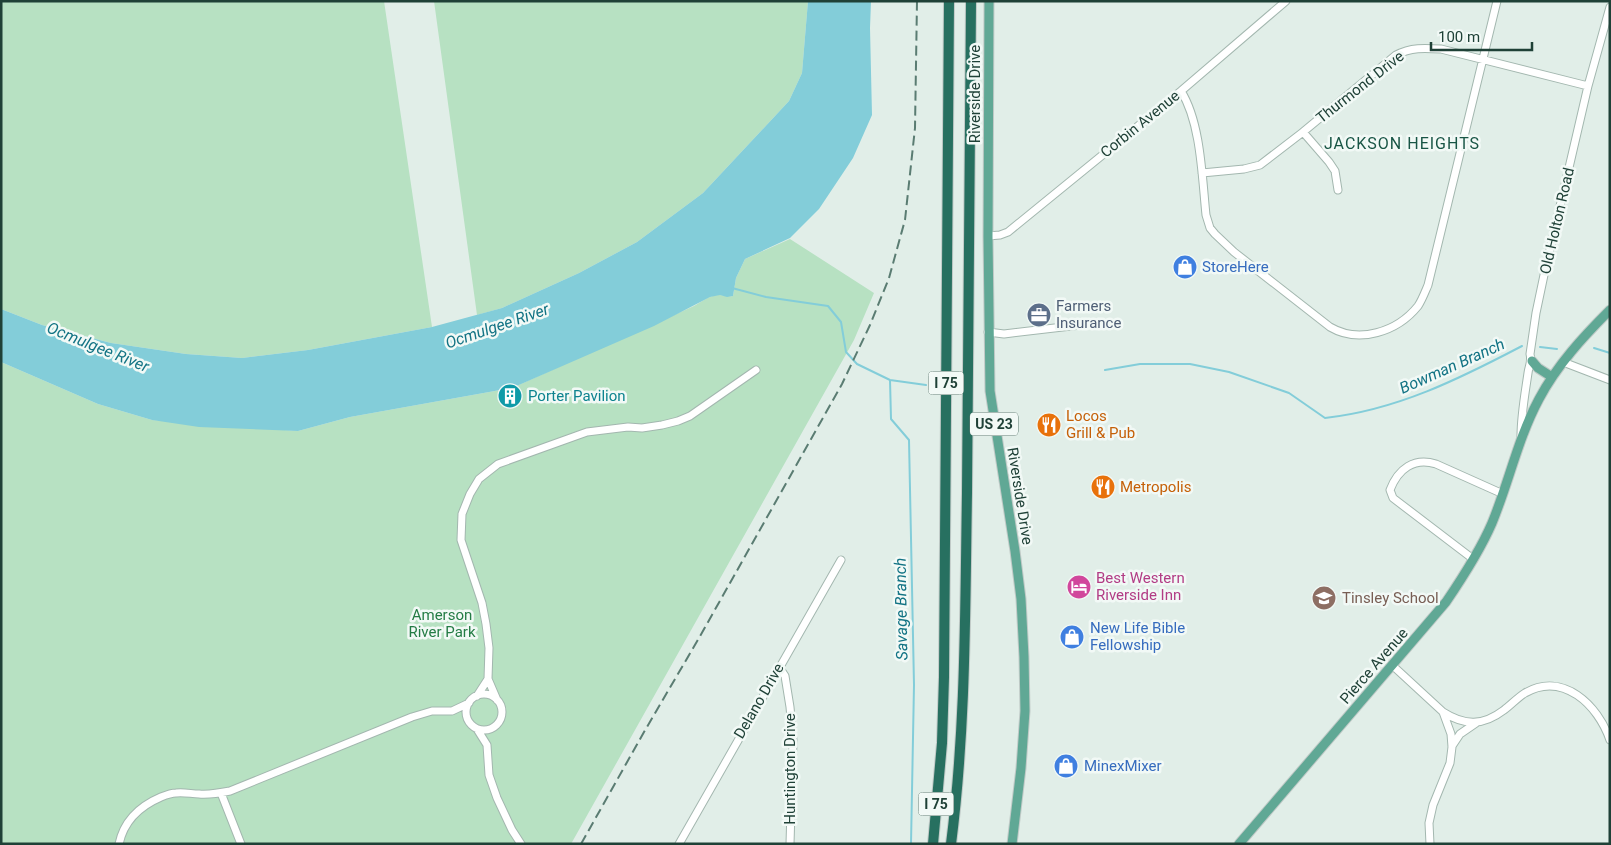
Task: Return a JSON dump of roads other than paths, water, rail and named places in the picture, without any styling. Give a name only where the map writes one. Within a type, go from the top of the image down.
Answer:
[{"type":"highway","name":"I 75","points":[[933,844],[942,743],[944,677],[949,1]]},
{"type":"highway","name":"I 75","points":[[951,844],[958,791],[965,671],[971,1]]},
{"type":"main road","name":"Riverside Drive","points":[[989,1],[988,332],[991,402],[1015,551],[1021,599],[1024,654],[1025,711],[1022,760],[1012,844]]},
{"type":"main road","name":"Pierce Avenue","points":[[1239,844],[1446,602],[1473,559],[1492,522],[1522,437],[1539,398],[1563,362],[1610,310]]},
{"type":"main road","points":[[1532,360],[1538,368],[1552,376]]},
{"type":"street","name":"Corbin Avenue","points":[[988,236],[1008,232],[1181,91],[1286,1]]},
{"type":"street","points":[[1181,91],[1190,108],[1195,127],[1206,215],[1210,228],[1215,234],[1234,252],[1330,327],[1339,332],[1359,336],[1387,330],[1418,306],[1428,285],[1497,1]]},
{"type":"street","name":"Old Holton Road","points":[[1522,437],[1521,426],[1528,369],[1532,360],[1530,354],[1536,313],[1588,86],[1610,7]]},
{"type":"street","name":"Thurmond Drive","points":[[1202,173],[1244,169],[1260,164],[1303,132],[1396,55],[1405,50],[1417,48],[1441,49],[1588,86]]},
{"type":"street","points":[[1303,132],[1335,171],[1338,190]]},
{"type":"street","points":[[988,332],[1004,334],[1080,325]]},
{"type":"street","points":[[1563,362],[1610,380]]},
{"type":"street","points":[[487,745],[501,719],[502,712],[488,679],[488,648],[482,603],[461,540],[462,514],[465,504],[479,479],[498,464],[587,432],[628,427],[642,428],[678,421],[690,416],[756,370]]},
{"type":"street","points":[[1473,559],[1393,498],[1390,490],[1392,484],[1411,463],[1426,461],[1503,494]]},
{"type":"street","name":"Delano Drive","points":[[678,844],[841,560]]},
{"type":"street","points":[[1392,665],[1443,712],[1456,720],[1466,722],[1477,722],[1496,716],[1530,691],[1546,687],[1570,690],[1589,704],[1596,712],[1610,740]]},
{"type":"street","name":"Huntington Drive","points":[[779,667],[785,676],[793,741],[790,844]]},
{"type":"street","points":[[120,844],[121,835],[127,824],[145,804],[171,793],[202,794],[230,791],[412,717],[432,711],[452,711],[469,703],[477,696],[488,679]]},
{"type":"street","points":[[477,696],[491,696],[497,700]]},
{"type":"street","points":[[468,721],[466,715],[469,703]]},
{"type":"street","points":[[452,711],[478,729],[487,745],[489,774],[497,798],[512,830],[521,844]]},
{"type":"street","points":[[1430,844],[1429,823],[1433,805],[1450,763],[1452,747],[1451,734],[1443,712]]},
{"type":"street","points":[[1452,747],[1460,734],[1477,722]]},
{"type":"street","points":[[478,729],[491,729],[497,725]]},
{"type":"street","points":[[221,793],[240,844]]},
{"type":"water","name":"Ocmulgee River","points":[[808,1],[871,1],[872,115],[853,158],[819,209],[790,238],[745,259],[736,278],[733,296],[720,295],[710,297],[654,326],[512,388],[350,417],[298,431],[199,427],[152,420],[98,404],[1,362],[1,309],[42,325],[111,343],[186,354],[242,358],[308,350],[432,327],[502,308],[579,273],[637,242],[703,193],[789,101],[802,73]]},
{"type":"waterway","name":"Bowman Branch","points":[[732,288],[766,297],[828,306],[841,322],[846,352],[857,364],[890,380],[926,385]]},
{"type":"waterway","name":"Bowman Branch","points":[[1105,370],[1140,364],[1190,364],[1229,372],[1289,393],[1325,418],[1377,408],[1427,391],[1475,370],[1522,346]]},
{"type":"waterway","name":"Bowman Branch","points":[[1540,347],[1557,349]]},
{"type":"waterway","name":"Bowman Branch","points":[[1594,348],[1610,353]]},
{"type":"waterway","name":"Savage Branch","points":[[890,380],[891,419],[909,440],[914,685],[911,844]]},
{"type":"railway","points":[[581,844],[842,384],[870,325],[889,278],[905,220],[915,128],[917,1]]},
{"type":"place","name":"StoreHere","points":[[1185,267]]},
{"type":"place","name":"Farmers Insurance","points":[[1039,315]]},
{"type":"place","name":"Porter Pavilion","points":[[510,396]]},
{"type":"place","name":"Locos Grill & Pub","points":[[1049,425]]},
{"type":"place","name":"Metropolis","points":[[1103,487]]},
{"type":"place","name":"Best Western Riverside Inn","points":[[1079,587]]},
{"type":"place","name":"Tinsley School","points":[[1324,598]]},
{"type":"place","name":"New Life Bible Fellowship","points":[[1072,637]]},
{"type":"place","name":"MinexMixer","points":[[1066,766]]},
{"type":"district","name":"JACKSON HEIGHTS","points":[[1402,143]]},
{"type":"park label","name":"Amerson River Park","points":[[442,624]]}]
